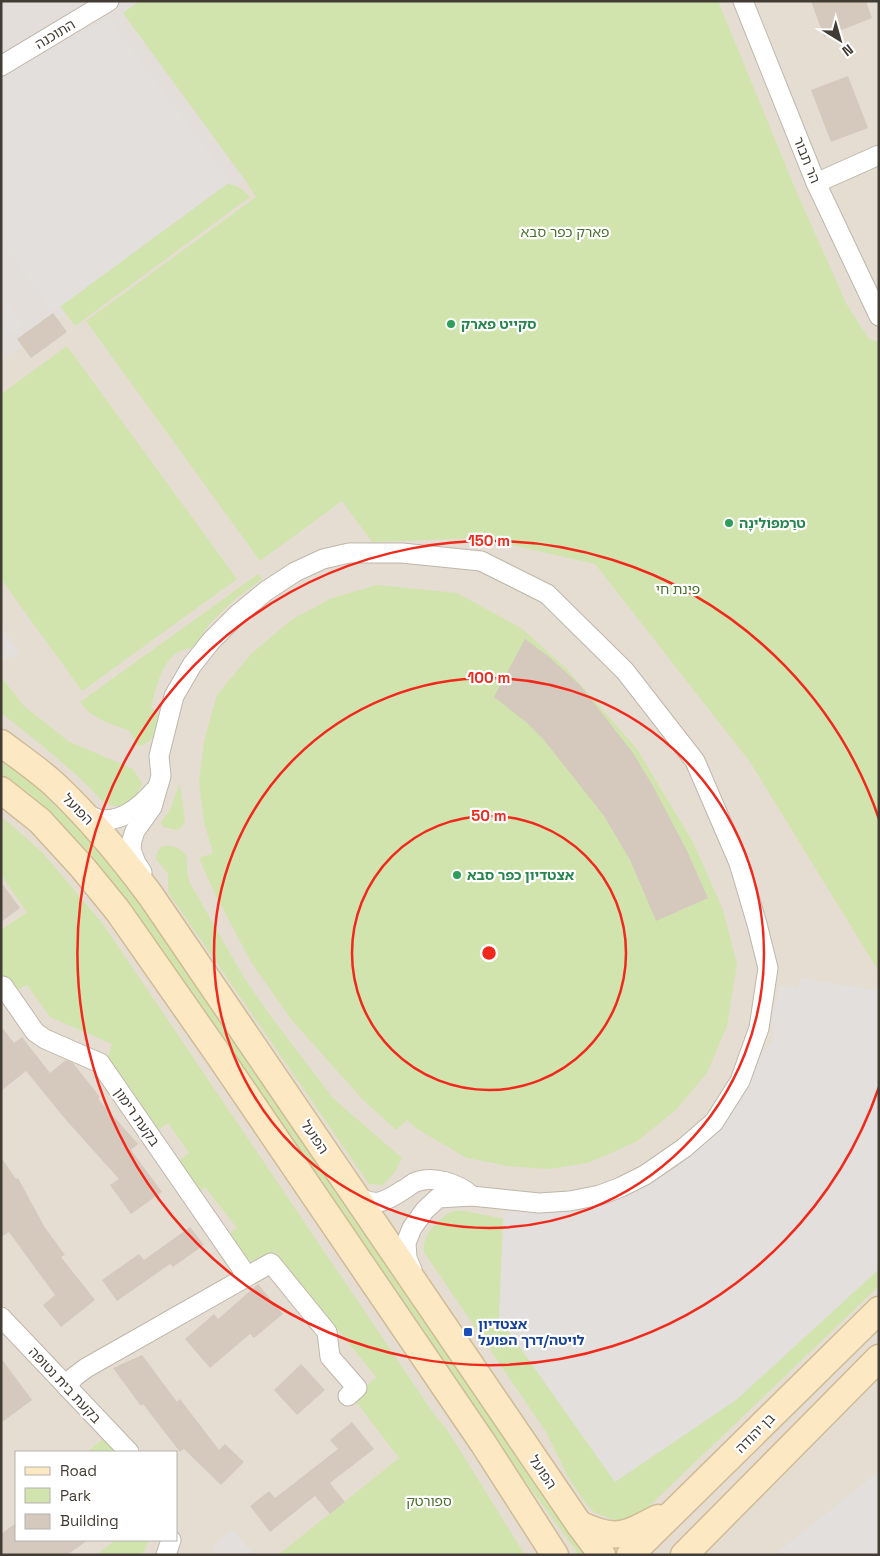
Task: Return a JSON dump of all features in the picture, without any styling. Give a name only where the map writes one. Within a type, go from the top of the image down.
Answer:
[{"type":"main road","name":"הפועל","points":[[1,743],[54,785],[83,813],[110,842],[151,896],[602,1555]]},
{"type":"main road","points":[[1,790],[40,821],[83,868],[118,911],[218,1054],[477,1435],[549,1550]]},
{"type":"main road","name":"בן יהודה","points":[[630,1555],[879,1310]]},
{"type":"main road","points":[[684,1555],[879,1358]]},
{"type":"main road","points":[[579,1524],[597,1532],[611,1535],[629,1533],[681,1506]]},
{"type":"main road","points":[[698,1555],[709,1529]]},
{"type":"street","name":"התוכנה","points":[[1,66],[109,1]]},
{"type":"street","name":"הר תבור","points":[[743,1],[816,183],[879,316]]},
{"type":"street","points":[[816,183],[879,155]]},
{"type":"street","points":[[151,896],[144,876],[136,864],[131,850],[135,831],[152,807],[158,787],[161,776],[159,756],[174,696],[192,665],[211,641],[266,591],[295,572],[323,559],[349,553],[402,554],[481,561],[547,594],[625,671],[695,760],[739,864],[768,968],[759,1028],[740,1081],[714,1122],[684,1148],[645,1175],[621,1187],[570,1201],[539,1203],[472,1196],[438,1198],[425,1210],[412,1228],[406,1244],[407,1258],[425,1298]]},
{"type":"street","points":[[83,813],[100,819],[116,818],[129,813],[144,802],[158,787]]},
{"type":"street","name":"בקעת רימון","points":[[3,986],[35,1032],[45,1039],[100,1063],[247,1276]]},
{"type":"street","points":[[352,1191],[362,1200],[371,1203],[382,1202],[416,1182],[429,1179],[461,1186],[472,1196]]},
{"type":"street","points":[[67,1387],[74,1377],[86,1368],[271,1263],[327,1332],[330,1357],[357,1388],[348,1396]]},
{"type":"street","name":"בקעת בית נטופה","points":[[1,1317],[129,1451]]},
{"type":"street","points":[[166,1555],[171,1541]]},
{"type":"shaded area","points":[[1,1],[879,1],[879,1555],[1,1555]]},
{"type":"shaded area","points":[[1,1],[140,1],[123,14],[245,180],[1,362]]},
{"type":"shaded area","points":[[108,18],[231,181],[53,312],[1,243],[1,78]]},
{"type":"shaded area","points":[[1,298],[7,302],[24,325],[1,340]]},
{"type":"shaded area","points":[[1,625],[20,655],[1,659]]},
{"type":"shaded area","points":[[800,978],[879,991],[879,1269],[736,1400],[615,1482],[499,1318],[504,1212],[577,1211],[626,1195],[670,1173],[718,1128],[746,1088],[759,1058],[774,1039],[772,1020],[780,985],[798,989]]},
{"type":"shaded area","points":[[879,1471],[879,1555],[774,1555]]},
{"type":"shaded area","points":[[232,1530],[255,1555],[217,1555],[212,1550],[220,1539]]},
{"type":"green space","name":"פארק כפר סבא","points":[[140,1],[718,1],[797,193],[847,305],[869,339],[879,342],[879,972],[750,762],[595,564],[480,538],[372,542],[342,501],[260,561],[86,321],[256,197],[123,13]]},
{"type":"green space","points":[[227,184],[240,188],[250,197],[75,326],[60,306]]},
{"type":"green space","points":[[67,346],[237,579],[82,691],[1,579],[1,394]]},
{"type":"green space","points":[[258,574],[262,579],[234,600],[210,623],[194,648],[175,654],[169,661],[160,678],[151,707],[160,716],[158,726],[154,736],[147,743],[137,746],[129,730],[96,717],[80,702]]},
{"type":"green space","name":"אצטדיון כפר סבא","points":[[377,585],[457,593],[521,628],[566,668],[637,749],[693,842],[723,910],[737,964],[727,1026],[707,1073],[676,1110],[636,1142],[588,1163],[549,1169],[508,1166],[467,1158],[417,1129],[407,1120],[396,1130],[363,1100],[290,1018],[251,962],[214,892],[199,858],[213,853],[204,822],[199,783],[204,741],[217,695],[251,654],[291,620],[332,598]]},
{"type":"green space","points":[[1,677],[24,706],[68,741],[133,769],[142,783],[132,799],[125,805],[120,806],[104,802],[58,759],[1,713]]},
{"type":"green space","points":[[1,761],[31,783],[102,850],[152,917],[590,1555],[579,1555],[450,1378],[401,1305],[1,779]]},
{"type":"green space","points":[[180,783],[185,821],[182,827],[177,830],[163,827],[161,822],[170,810]]},
{"type":"green space","name":"ספורטק","points":[[1,816],[42,852],[103,924],[434,1414],[448,1431],[525,1555],[278,1555],[399,1458],[353,1398],[376,1377],[275,1252],[255,1263],[240,1253],[227,1236],[237,1228],[205,1187],[199,1193],[180,1160],[189,1153],[168,1123],[157,1131],[108,1057],[112,1044],[50,1017],[27,985],[15,991],[5,977],[1,979],[1,930],[27,912],[1,875]]},
{"type":"green space","points":[[166,845],[176,847],[185,854],[190,883],[243,976],[272,1018],[333,1098],[402,1158],[395,1172],[383,1185],[369,1184],[168,892],[168,874],[156,859],[159,850]]},
{"type":"green space","points":[[453,1211],[466,1211],[503,1219],[499,1318],[736,1400],[879,1269],[879,1286],[637,1518],[615,1521],[594,1512],[586,1504],[567,1475],[546,1432],[424,1252],[428,1233],[442,1218]]},
{"type":"green space","points":[[104,1438],[116,1451],[88,1451]]},
{"type":"green space","points":[[114,1541],[149,1541],[145,1550],[140,1555],[96,1555]]},
{"type":"building","points":[[811,1],[866,1],[872,18],[824,37]]},
{"type":"building","points":[[848,76],[868,128],[831,142],[811,90]]},
{"type":"building","points":[[53,313],[67,332],[31,358],[17,339]]},
{"type":"building","points":[[525,639],[548,656],[580,685],[633,753],[653,786],[687,851],[708,898],[656,921],[630,860],[604,816],[544,740],[527,723],[494,697]]},
{"type":"building","points":[[1,882],[20,908],[1,922]]},
{"type":"building","points":[[1,1026],[14,1043],[22,1037],[50,1073],[66,1060],[73,1063],[100,1097],[98,1099],[138,1144],[131,1150],[162,1192],[131,1214],[110,1185],[119,1179],[66,1120],[26,1071],[1,1091]]},
{"type":"building","points":[[1,1157],[16,1179],[18,1178],[44,1226],[65,1255],[61,1257],[95,1300],[61,1327],[43,1305],[55,1295],[9,1232],[1,1237]]},
{"type":"building","points":[[190,1227],[204,1245],[173,1267],[170,1264],[117,1301],[102,1280],[139,1254],[144,1260]]},
{"type":"building","points":[[258,1284],[283,1314],[254,1338],[250,1334],[210,1368],[185,1339],[214,1314],[218,1319]]},
{"type":"building","points":[[142,1355],[177,1402],[180,1399],[219,1450],[225,1444],[244,1462],[221,1485],[184,1449],[180,1452],[143,1404],[141,1406],[113,1368]]},
{"type":"building","points":[[1,1358],[32,1400],[1,1423]]},
{"type":"building","points":[[301,1364],[325,1390],[297,1415],[274,1390]]},
{"type":"building","points":[[352,1422],[374,1449],[330,1483],[345,1502],[330,1514],[315,1496],[270,1532],[250,1506],[269,1491],[275,1498],[338,1449],[330,1440]]},
{"type":"building","points":[[15,1524],[15,1541],[87,1541],[67,1555],[1,1555],[1,1534]]},
{"type":"place","name":"סקייט פארק","points":[[451,324]]},
{"type":"place","name":"טרַמפּוֹלִינָה","points":[[729,523]]},
{"type":"place","name":"אצטדיון כפר סבא","points":[[457,875]]},
{"type":"place","name":"אצטדיון לויטה/דרך הפועל","points":[[468,1332]]},
{"type":"park label","name":"פינת חי","points":[[678,589]]}]
